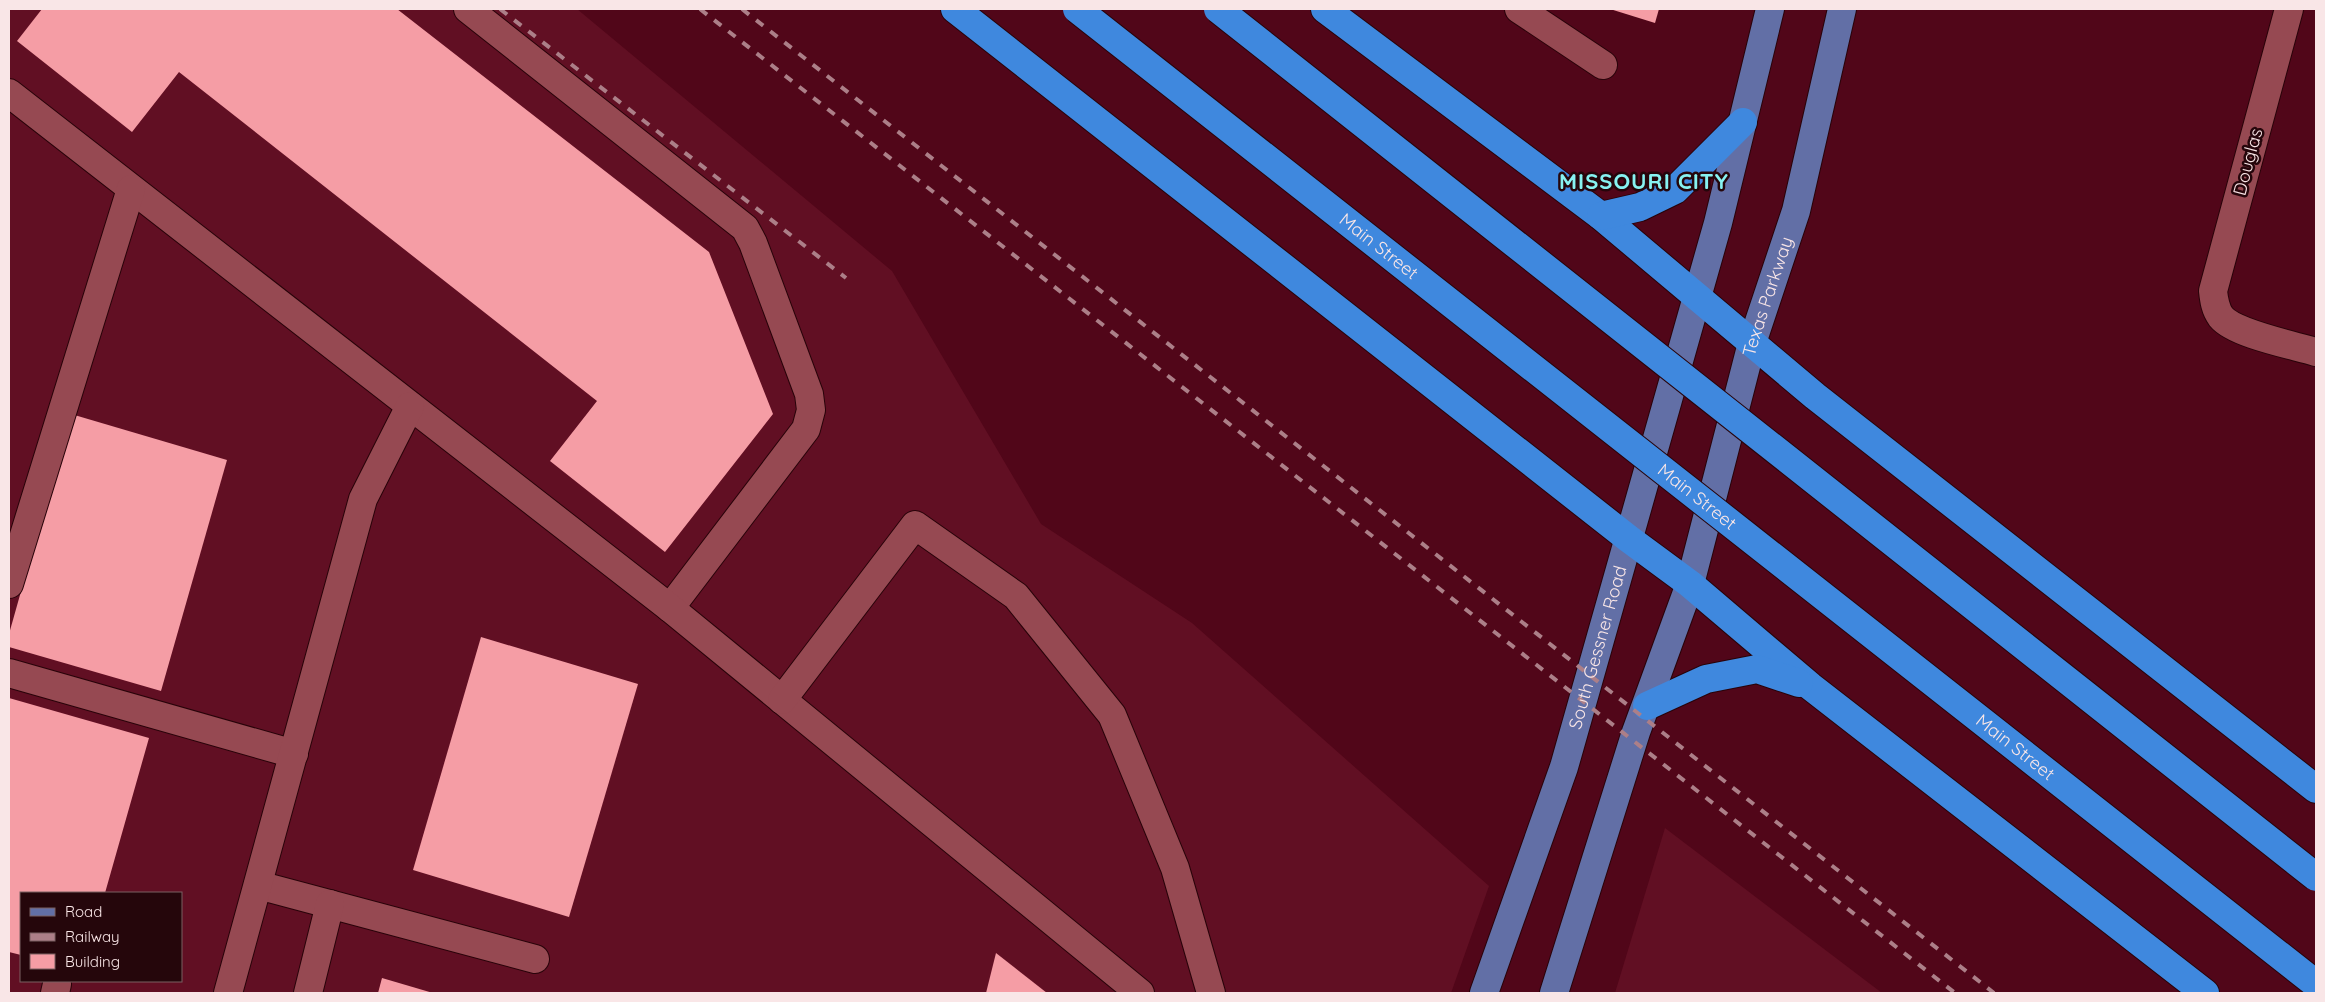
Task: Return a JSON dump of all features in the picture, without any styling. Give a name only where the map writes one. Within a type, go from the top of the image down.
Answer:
[{"type":"highway","points":[[955,9],[1629,539],[1690,584],[1810,686],[2205,993]]},
{"type":"highway","name":"Main Street","points":[[1077,9],[2316,984]]},
{"type":"highway","points":[[1218,9],[2316,877]]},
{"type":"highway","points":[[1325,9],[1601,216],[1815,396],[2316,789]]},
{"type":"highway","points":[[1601,216],[1640,207],[1675,190],[1743,122]]},
{"type":"highway","points":[[1647,706],[1706,679],[1757,669],[1810,686]]},
{"type":"main road","points":[[1698,297],[1770,9]]},
{"type":"main road","name":"Texas Parkway","points":[[1690,584],[1752,343],[1796,211],[1842,9]]},
{"type":"main road","name":"South Gessner Road","points":[[1484,993],[1564,767],[1698,297]]},
{"type":"main road","points":[[1554,993],[1636,732],[1690,584]]},
{"type":"street","points":[[468,9],[745,228],[753,243],[809,394],[811,410],[806,429],[670,608]]},
{"type":"street","points":[[1519,9],[1603,65]]},
{"type":"street","name":"Douglas","points":[[2289,9],[2213,291],[2214,304],[2220,315],[2237,329],[2316,352]]},
{"type":"street","points":[[9,94],[670,608],[1140,993]]},
{"type":"street","points":[[9,584],[131,188]]},
{"type":"street","points":[[228,993],[362,499],[410,406]]},
{"type":"street","points":[[782,700],[915,525],[1016,596],[1112,715],[1175,868],[1211,993]]},
{"type":"street","points":[[9,673],[294,754]]},
{"type":"street","points":[[258,885],[535,959]]},
{"type":"street","points":[[308,993],[330,904]]},
{"type":"shaded area","points":[[9,9],[577,9],[892,271],[1041,524],[1192,623],[1489,886],[1451,993],[9,993]]},
{"type":"shaded area","points":[[1665,828],[1882,993],[1615,993]]},
{"type":"building","points":[[42,9],[397,9],[709,252],[773,414],[665,552],[550,461],[597,401],[179,72],[132,132],[17,41]]},
{"type":"building","points":[[1610,9],[1659,9],[1655,23]]},
{"type":"building","points":[[71,414],[227,460],[161,691],[9,647],[9,634]]},
{"type":"building","points":[[481,637],[638,684],[569,917],[413,870]]},
{"type":"building","points":[[9,698],[149,738],[105,892],[20,892],[20,955],[9,952]]},
{"type":"building","points":[[996,953],[1047,993],[986,993]]},
{"type":"building","points":[[382,978],[433,993],[378,993]]},
{"type":"railway","points":[[500,9],[846,278]]},
{"type":"railway","points":[[700,9],[1955,993]]},
{"type":"railway","points":[[742,9],[1994,993]]},
{"type":"district","name":"MISSOURI CITY","points":[[1644,181]]}]
